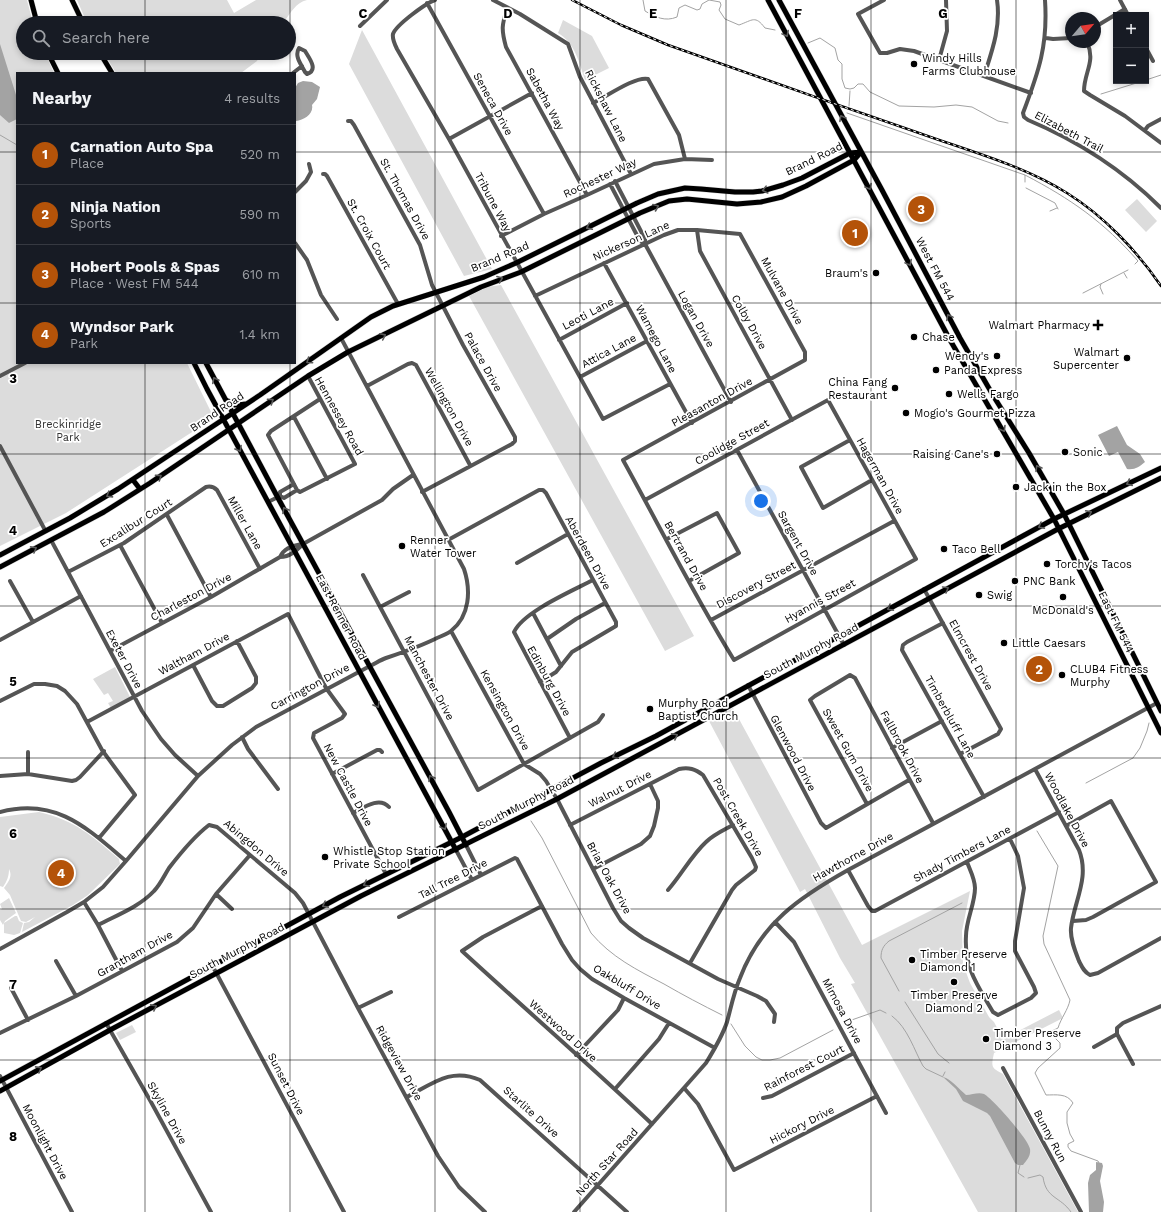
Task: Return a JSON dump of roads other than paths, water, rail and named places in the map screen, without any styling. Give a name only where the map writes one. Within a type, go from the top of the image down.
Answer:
[{"type":"main road","points":[[31,0],[35,16]]},
{"type":"main road","points":[[72,0],[80,16]]},
{"type":"main road","name":"West FM 544","points":[[768,0],[950,340],[1054,519]]},
{"type":"main road","name":"West FM 544","points":[[779,0],[964,345],[1029,453],[1064,514],[1068,524]]},
{"type":"main road","points":[[52,60],[58,72]]},
{"type":"main road","points":[[104,60],[111,72]]},
{"type":"main road","name":"Brand Road","points":[[0,555],[70,518],[133,480],[234,414],[370,317],[398,304],[484,276],[516,263],[658,194],[685,188],[753,192],[783,185],[802,178],[850,153],[861,152]]},
{"type":"main road","name":"Brand Road","points":[[0,567],[104,512],[308,376],[348,352],[481,287],[521,272],[669,201],[687,199],[737,204],[761,202],[782,197],[854,160],[861,152]]},
{"type":"main road","points":[[802,178],[806,186]]},
{"type":"main road","points":[[899,244],[908,239]]},
{"type":"main road","points":[[929,301],[938,296]]},
{"type":"main road","name":"East Renner Road","points":[[195,364],[228,429],[456,850]]},
{"type":"main road","name":"East Renner Road","points":[[207,364],[466,845]]},
{"type":"main road","points":[[983,396],[991,392]]},
{"type":"main road","points":[[224,396],[229,402],[235,405],[249,403]]},
{"type":"main road","points":[[1158,470],[1160,478]]},
{"type":"main road","name":"South Murphy Road","points":[[1,1079],[309,914],[462,837],[636,746],[1054,519],[1158,470]]},
{"type":"main road","name":"South Murphy Road","points":[[0,1091],[110,1030],[361,896],[557,799],[1014,552],[1160,478]]},
{"type":"main road","points":[[133,480],[140,489]]},
{"type":"main road","name":"East FM 544","points":[[1054,519],[1161,733]]},
{"type":"main road","name":"East FM 544","points":[[1068,524],[1161,711]]},
{"type":"main road","points":[[46,530],[51,540]]},
{"type":"main road","points":[[1009,543],[1014,552]]},
{"type":"main road","points":[[974,562],[979,571]]},
{"type":"main road","points":[[1095,600],[1105,596]]},
{"type":"main road","points":[[636,746],[640,754]]},
{"type":"street","points":[[360,26],[387,0]]},
{"type":"street","points":[[427,3],[435,0]]},
{"type":"street","name":"Rickshaw Lane","points":[[493,0],[520,14],[568,44],[580,77],[631,174]]},
{"type":"street","points":[[884,0],[858,14],[880,53],[904,49],[914,51],[1031,93],[1041,63],[1046,38],[1045,0]]},
{"type":"street","points":[[939,60],[947,31],[946,0]]},
{"type":"street","points":[[984,76],[994,46],[997,31],[997,0]]},
{"type":"street","points":[[1120,0],[1126,12]]},
{"type":"street","name":"Tribune Way","points":[[427,3],[406,19],[395,31],[393,35],[397,49],[449,139],[603,419],[670,384]]},
{"type":"street","name":"Seneca Drive","points":[[427,3],[544,214]]},
{"type":"street","name":"Sabetha Way","points":[[507,8],[502,24],[502,33],[506,47],[586,195]]},
{"type":"street","points":[[1101,23],[1125,9]]},
{"type":"street","points":[[1046,38],[1053,40],[1065,39]]},
{"type":"street","points":[[299,48],[305,51],[314,67],[311,73],[307,74],[302,66],[297,55],[299,48]]},
{"type":"street","points":[[1089,48],[1091,60],[1084,91],[1126,116],[1161,143]]},
{"type":"street","points":[[1149,54],[1153,61]]},
{"type":"street","points":[[294,72],[302,66]]},
{"type":"street","points":[[593,103],[631,83],[644,78],[648,79],[678,135],[686,159]]},
{"type":"street","points":[[449,139],[532,93]]},
{"type":"street","name":"Elizabeth Trail","points":[[1031,93],[1023,113],[1024,117],[1095,154],[1133,182],[1161,208]]},
{"type":"street","points":[[1145,130],[1148,126],[1161,119]]},
{"type":"street","name":"St. Thomas Drive","points":[[348,121],[354,125],[420,245],[425,265],[436,292]]},
{"type":"street","name":"Rochester Way","points":[[501,236],[544,214],[654,164],[686,159],[712,160]]},
{"type":"street","points":[[296,191],[306,181],[311,172],[309,164]]},
{"type":"street","name":"St. Croix Court","points":[[323,174],[327,176],[398,304]]},
{"type":"street","name":"Logan Drive","points":[[615,181],[626,209]]},
{"type":"street","name":"Logan Drive","points":[[610,184],[631,218],[640,242],[645,244],[731,402]]},
{"type":"street","name":"Nickerson Lane","points":[[535,296],[664,235],[678,230],[740,234]]},
{"type":"street","name":"Colby Drive","points":[[696,230],[700,251],[792,420]]},
{"type":"street","name":"Mulvane Drive","points":[[740,234],[806,357]]},
{"type":"street","points":[[296,244],[307,260],[321,295],[336,319]]},
{"type":"street","name":"Wamego Lane","points":[[604,263],[692,423]]},
{"type":"street","name":"Palace Drive","points":[[436,292],[463,346],[515,437],[515,441],[470,465]]},
{"type":"street","name":"Leoti Lane","points":[[559,340],[627,303]]},
{"type":"street","name":"Carrington Drive","points":[[0,949],[84,902],[103,887],[126,862],[198,776],[242,737],[256,727],[359,671],[385,658],[427,643],[451,631],[464,616],[468,596],[467,579],[464,569],[341,338]]},
{"type":"street","name":"Attica Lane","points":[[580,377],[647,341]]},
{"type":"street","name":"Pleasanton Drive","points":[[623,460],[731,402],[805,360],[806,357]]},
{"type":"street","name":"Wellington Drive","points":[[366,386],[408,364],[412,363],[416,365],[470,465]]},
{"type":"street","points":[[0,376],[23,364]]},
{"type":"street","name":"Hennessey Road","points":[[308,376],[355,464],[327,479]]},
{"type":"street","points":[[298,491],[269,439],[269,434],[320,399]]},
{"type":"street","name":"Coolidge Street","points":[[645,500],[828,400]]},
{"type":"street","name":"Hagerman Drive","points":[[828,400],[916,559]]},
{"type":"street","points":[[279,496],[284,498],[298,491],[304,491],[327,479],[294,417]]},
{"type":"street","points":[[850,440],[801,467],[823,508],[872,480]]},
{"type":"street","points":[[0,446],[46,530]]},
{"type":"street","name":"Sargent Drive","points":[[737,450],[844,645]]},
{"type":"street","name":"Bertrand Drive","points":[[623,460],[734,660]]},
{"type":"street","points":[[422,492],[470,465]]},
{"type":"street","name":"Charleston Drive","points":[[280,557],[285,557],[303,544],[382,500],[393,489],[413,475]]},
{"type":"street","points":[[268,502],[279,496],[280,492],[294,484]]},
{"type":"street","name":"Excalibur Court","points":[[68,572],[120,545],[167,515],[206,487],[212,486]]},
{"type":"street","name":"Miller Lane","points":[[212,486],[216,490],[260,569]]},
{"type":"street","name":"Aberdeen Drive","points":[[448,540],[539,490],[543,490],[616,622],[616,626],[572,652],[561,666]]},
{"type":"street","points":[[667,539],[717,513],[739,553],[689,581]]},
{"type":"street","points":[[167,515],[211,597]]},
{"type":"street","name":"Discovery Street","points":[[711,620],[894,521]]},
{"type":"street","points":[[517,563],[568,534]]},
{"type":"street","name":"Exeter Drive","points":[[51,540],[134,697],[151,725],[175,755],[198,776]]},
{"type":"street","name":"Charleston Drive","points":[[110,651],[260,569],[280,557],[282,553],[292,546],[303,544]]},
{"type":"street","points":[[120,545],[162,623]]},
{"type":"street","name":"Hyannis Street","points":[[734,660],[916,559]]},
{"type":"street","name":"Manchester Drive","points":[[363,575],[478,790],[524,764]]},
{"type":"street","points":[[540,682],[551,676],[561,666],[532,613],[592,580]]},
{"type":"street","points":[[10,581],[33,622]]},
{"type":"street","name":"Elmcrest Drive","points":[[924,589],[1001,729],[998,734],[960,754]]},
{"type":"street","points":[[380,607],[409,592]]},
{"type":"street","points":[[0,640],[81,596]]},
{"type":"street","points":[[547,639],[576,619],[605,603]]},
{"type":"street","name":"Edinburg Drive","points":[[532,613],[522,621],[514,632],[570,738]]},
{"type":"street","name":"Waltham Drive","points":[[87,722],[288,614]]},
{"type":"street","name":"New Castle Drive","points":[[288,614],[326,688],[345,714],[342,718],[314,733],[313,738],[386,874]]},
{"type":"street","name":"Timberbluff Lane","points":[[943,624],[907,642],[903,645],[903,652],[984,797]]},
{"type":"street","name":"Kensington Drive","points":[[451,631],[524,764],[540,774],[552,790]]},
{"type":"street","points":[[193,665],[212,701],[217,706],[223,706],[252,688],[256,683],[256,678],[237,641]]},
{"type":"street","name":"Fallbrook Drive","points":[[812,705],[810,700],[815,696],[850,675],[855,678],[933,824]]},
{"type":"street","points":[[0,702],[34,684],[57,686],[72,697],[102,750],[135,795],[99,838]]},
{"type":"street","name":"Glenwood Drive","points":[[748,685],[821,823],[826,828],[829,827],[867,804]]},
{"type":"street","name":"Hawthorne Drive","points":[[652,1124],[706,1062],[715,1048],[726,1023],[737,986],[747,963],[755,949],[775,922],[788,909],[804,896],[848,870],[1157,703]]},
{"type":"street","name":"Sweet Gum Drive","points":[[812,705],[867,804]]},
{"type":"street","points":[[524,764],[598,722],[603,715]]},
{"type":"street","points":[[892,748],[942,721]]},
{"type":"street","points":[[242,737],[248,749],[278,789]]},
{"type":"street","points":[[332,774],[377,750],[382,752]]},
{"type":"street","points":[[0,776],[28,774],[72,782],[76,780],[104,751]]},
{"type":"street","points":[[28,752],[28,774]]},
{"type":"street","name":"Walnut Drive","points":[[570,825],[679,769]]},
{"type":"street","name":"Post Creek Drive","points":[[679,769],[693,769],[703,775],[755,864],[755,870],[732,890],[690,963]]},
{"type":"street","name":"Woodlake Drive","points":[[1036,769],[1079,850],[1083,861],[1084,871],[1071,933],[1074,949],[1082,967],[1087,974],[1093,975],[1098,973],[1161,938]]},
{"type":"street","points":[[867,804],[909,780]]},
{"type":"street","points":[[593,869],[641,844],[650,836],[654,826],[658,801],[650,784]]},
{"type":"street","name":"Briar Oak Drive","points":[[552,790],[612,908],[621,921],[643,938],[718,979],[737,986],[766,1001],[775,1014],[774,1022]]},
{"type":"street","points":[[1066,826],[1111,801],[1156,882],[1093,917],[1086,920],[1073,921]]},
{"type":"street","points":[[353,813],[375,803],[383,803],[389,807]]},
{"type":"street","points":[[0,812],[22,808],[55,812],[81,824],[126,862]]},
{"type":"street","name":"Shady Timbers Lane","points":[[848,870],[868,906],[872,911],[878,910],[1059,812]]},
{"type":"street","name":"Abingdon Drive","points":[[98,925],[140,903],[148,897],[154,891],[175,861],[211,824],[217,827],[295,893],[309,914]]},
{"type":"street","points":[[668,890],[698,850],[708,841],[733,825]]},
{"type":"street","points":[[967,862],[975,886],[966,935],[968,963],[974,981],[996,1015],[1031,998],[1036,993],[1015,951],[1014,946],[1024,888],[1018,856],[1010,839]]},
{"type":"street","name":"East Renner Road","points":[[466,845],[481,875]]},
{"type":"street","name":"East Renner Road","points":[[456,850],[472,880]]},
{"type":"street","name":"Grantham Drive","points":[[0,1033],[76,996],[165,949],[186,935],[199,920],[216,894],[250,855]]},
{"type":"street","name":"Tall Tree Drive","points":[[399,917],[515,858]]},
{"type":"street","name":"Oakbluff Drive","points":[[515,858],[517,859],[572,960],[592,979],[715,1048]]},
{"type":"street","points":[[216,894],[232,909]]},
{"type":"street","points":[[84,902],[122,971]]},
{"type":"street","name":"Westwood Drive","points":[[542,906],[483,937],[462,951],[576,1055],[615,1088],[652,1124]]},
{"type":"street","name":"Ridgeview Drive","points":[[309,914],[438,1156],[451,1176],[472,1200],[485,1212]]},
{"type":"street","name":"Mimosa Drive","points":[[775,922],[794,942],[886,1113]]},
{"type":"street","points":[[56,961],[76,996]]},
{"type":"street","name":"Sunset Drive","points":[[212,965],[344,1212]]},
{"type":"street","points":[[11,988],[28,1020]]},
{"type":"street","points":[[358,1008],[392,992]]},
{"type":"street","points":[[576,1055],[618,1010],[624,998]]},
{"type":"street","points":[[1133,1064],[1117,1034],[1117,1028],[1123,1023],[1161,1006]]},
{"type":"street","name":"Skyline Drive","points":[[106,1023],[152,1102],[210,1212]]},
{"type":"street","points":[[615,1088],[659,1039],[669,1023]]},
{"type":"street","points":[[1094,1046],[1117,1034]]},
{"type":"street","name":"Rainforest Court","points":[[763,1098],[772,1096],[854,1053]]},
{"type":"street","name":"Bunny Run","points":[[1003,1068],[1081,1212]]},
{"type":"street","name":"Starlite Drive","points":[[407,1097],[450,1075],[466,1075],[480,1080],[627,1212]]},
{"type":"street","name":"Moonlight Drive","points":[[1,1079],[72,1212]]},
{"type":"street","name":"Hickory Drive","points":[[684,1088],[698,1104],[734,1170],[877,1096]]},
{"type":"street","name":"North Star Road","points":[[574,1212],[652,1124]]},
{"type":"waterway","points":[[643,0],[645,11],[656,17],[664,19],[677,17],[679,8],[685,5],[697,10],[700,9],[702,4],[709,0],[720,2],[721,5],[719,10],[725,19],[739,25],[751,20],[756,20],[759,21],[765,28],[775,30]]},
{"type":"waterway","points":[[808,43],[820,38],[835,48],[838,60],[842,64],[842,79],[845,88],[850,89],[854,88],[858,84],[863,84],[870,92],[899,106],[934,107],[956,105],[972,107],[998,121],[1008,123]]},
{"type":"waterway","points":[[1149,79],[1161,75]]},
{"type":"waterway","points":[[1101,94],[1133,84]]},
{"type":"waterway","points":[[849,106],[850,91]]},
{"type":"waterway","points":[[847,113],[1025,175],[1025,182]]},
{"type":"waterway","points":[[0,135],[16,144]]},
{"type":"waterway","points":[[1025,175],[1072,202],[1086,212],[1125,247],[1138,261],[1135,264]]},
{"type":"waterway","points":[[1026,188],[1055,203],[1058,209]]},
{"type":"waterway","points":[[1050,211],[1057,208]]},
{"type":"waterway","points":[[1083,293],[1128,270]]},
{"type":"waterway","points":[[1124,273],[1127,278]]},
{"type":"waterway","points":[[1101,284],[1100,287],[1103,294]]},
{"type":"waterway","points":[[1086,783],[1133,758],[1140,748],[1149,723]]},
{"type":"waterway","points":[[531,821],[542,838],[591,933],[599,942],[634,968],[722,1015]]},
{"type":"waterway","points":[[1037,831],[1058,866],[1043,936],[1044,944],[1070,1000],[1058,1028],[1052,1031],[1053,1036],[1060,1043],[1060,1048],[1038,1068],[1035,1073],[1046,1095],[1064,1096],[1073,1103],[1067,1112],[1067,1123],[1074,1141],[1068,1144],[1068,1147],[1071,1151],[1098,1161],[1099,1163]]},
{"type":"waterway","points":[[899,991],[881,958],[884,946],[889,941],[962,903]]},
{"type":"waterway","points":[[905,1002],[938,1054],[949,1063]]},
{"type":"waterway","points":[[846,1022],[880,1010],[886,1013]]},
{"type":"waterway","points":[[892,1016],[898,1021],[906,1033],[923,1066],[943,1077]]},
{"type":"waterway","points":[[731,1024],[745,1046],[756,1057],[762,1060],[780,1058],[833,1030]]},
{"type":"waterway","points":[[943,1076],[945,1072]]},
{"type":"waterway","points":[[1020,1165],[1018,1173],[1024,1177]]},
{"type":"waterway","points":[[1028,1178],[1040,1175],[1043,1177],[1047,1190],[1050,1194],[1071,1212]]},
{"type":"railway","points":[[572,0],[621,25],[668,45],[1014,166],[1032,174],[1081,202],[1107,223],[1130,247],[1161,286]]},
{"type":"place","name":"Windy Hills Farms Clubhouse","points":[[914,64]]},
{"type":"place","name":"Hobert Pools & Spas","points":[[921,209]]},
{"type":"place","name":"Carnation Auto Spa","points":[[855,233]]},
{"type":"place","name":"Braum's","points":[[876,273]]},
{"type":"place","name":"Walmart Pharmacy","points":[[1098,325]]},
{"type":"place","name":"Chase","points":[[914,337]]},
{"type":"place","name":"Wendy's","points":[[997,356]]},
{"type":"place","name":"Walmart Supercenter","points":[[1127,358]]},
{"type":"place","name":"Panda Express","points":[[936,370]]},
{"type":"place","name":"China Fang Restaurant","points":[[895,388]]},
{"type":"place","name":"Wells Fargo","points":[[949,394]]},
{"type":"place","name":"Mogio's Gourmet Pizza","points":[[906,413]]},
{"type":"place","name":"Sonic","points":[[1065,452]]},
{"type":"place","name":"Raising Cane's","points":[[997,454]]},
{"type":"place","name":"Jack in the Box","points":[[1016,487]]},
{"type":"place","name":"Renner Water Tower","points":[[402,546]]},
{"type":"place","name":"Taco Bell","points":[[944,549]]},
{"type":"place","name":"Torchy's Tacos","points":[[1047,564]]},
{"type":"place","name":"PNC Bank","points":[[1015,581]]},
{"type":"place","name":"Swig","points":[[979,595]]},
{"type":"place","name":"McDonald's","points":[[1063,597]]},
{"type":"place","name":"Little Caesars","points":[[1004,643]]},
{"type":"place","name":"Ninja Nation","points":[[1039,669]]},
{"type":"place","name":"CLUB4 Fitness Murphy","points":[[1062,675]]},
{"type":"place","name":"Murphy Road Baptist Church","points":[[650,709]]},
{"type":"place","name":"Whistle Stop Station Private School","points":[[325,857]]},
{"type":"place","name":"Wyndsor Park","points":[[61,873]]},
{"type":"place","name":"Timber Preserve Diamond 1","points":[[912,960]]},
{"type":"place","name":"Timber Preserve Diamond 2","points":[[954,982]]},
{"type":"place","name":"Timber Preserve Diamond 3","points":[[986,1039]]},
{"type":"park label","name":"Breckinridge Park","points":[[68,430]]}]
